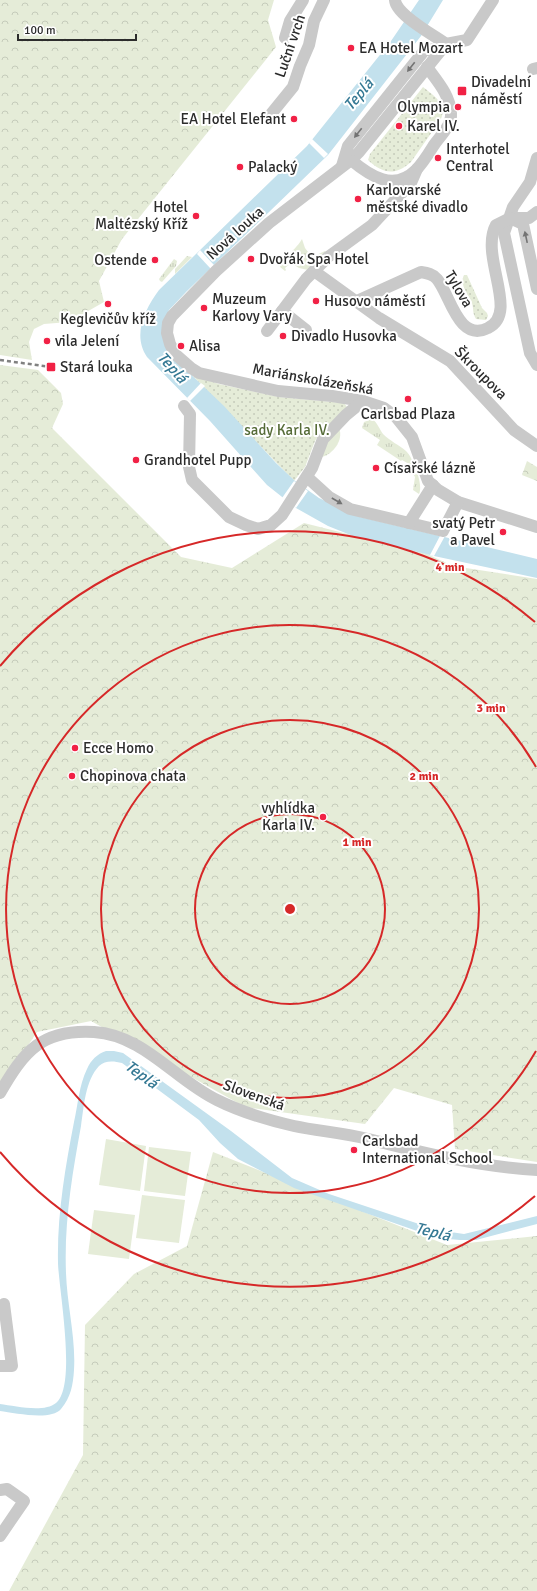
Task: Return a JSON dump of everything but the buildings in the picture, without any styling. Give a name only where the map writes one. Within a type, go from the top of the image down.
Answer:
[{"type":"street","points":[[285,38],[290,21],[303,0]]},
{"type":"street","name":"Luční vrch","points":[[267,119],[293,87],[309,45],[314,21],[324,0]]},
{"type":"street","points":[[347,163],[348,146],[424,51],[467,40],[493,0]]},
{"type":"street","points":[[397,5],[408,18],[429,32],[444,45]]},
{"type":"street","points":[[347,163],[359,152],[444,45]]},
{"type":"street","points":[[267,331],[302,284],[314,271],[328,257],[372,225],[411,183],[417,169],[451,121],[449,102],[445,93],[427,68]]},
{"type":"street","points":[[537,158],[530,182],[513,207],[504,233],[530,353],[537,364]]},
{"type":"street","points":[[347,163],[368,174],[387,180],[398,180],[409,176],[417,169]]},
{"type":"street","name":"Nová louka","points":[[168,338],[168,323],[172,316],[216,271],[269,223],[347,163]]},
{"type":"street","points":[[510,218],[529,218],[537,212]]},
{"type":"street","points":[[510,218],[523,224],[537,289]]},
{"type":"street","name":"Tylova","points":[[356,301],[421,272],[429,273],[437,279],[463,325],[474,330],[487,329],[498,320],[502,308],[491,251],[492,234],[496,225],[510,218]]},
{"type":"street","points":[[314,271],[356,301]]},
{"type":"street","name":"Škroupova","points":[[356,301],[379,318],[450,361],[514,430],[537,446]]},
{"type":"street","points":[[282,311],[306,330]]},
{"type":"street","name":"Mariánskolázeňská","points":[[168,338],[175,354],[199,373],[278,391],[332,396],[363,401],[384,408],[396,417],[407,429],[417,447],[427,477],[433,485],[458,502],[537,527]]},
{"type":"street","points":[[184,406],[190,414],[189,467],[192,480],[229,516],[246,525],[258,529],[271,525],[282,515],[288,503],[312,468],[323,439],[346,415],[363,401]]},
{"type":"street","points":[[304,481],[350,509],[443,531],[458,502]]},
{"type":"street","points":[[409,523],[433,485]]},
{"type":"street","name":"Slovenská","points":[[0,1093],[25,1054],[37,1044],[51,1037],[67,1033],[99,1032],[124,1040],[143,1049],[193,1086],[217,1100],[256,1116],[293,1126],[367,1139],[397,1148],[461,1161],[492,1166],[537,1170]]},
{"type":"street","points":[[0,1366],[12,1366],[4,1304]]},
{"type":"street","points":[[0,1490],[7,1489],[24,1501],[0,1536]]},
{"type":"green space","points":[[0,0],[274,0],[268,20],[276,47],[122,239],[99,281],[104,302],[69,322],[44,324],[34,329],[29,342],[32,360],[0,355]]},
{"type":"green space","points":[[423,87],[441,104],[443,114],[441,119],[411,162],[405,167],[400,170],[389,172],[373,165],[368,160],[370,154]]},
{"type":"green space","points":[[302,239],[305,248],[312,257],[325,251],[328,254],[315,260],[308,270],[299,268],[291,263],[285,268],[285,271],[280,267]]},
{"type":"green space","points":[[187,256],[192,257],[175,274],[175,269]]},
{"type":"green space","points":[[174,259],[177,261],[176,266],[162,282],[160,281],[159,279]]},
{"type":"green space","points":[[464,275],[467,275],[482,308],[487,313],[488,316],[486,320],[476,319],[475,317],[472,303],[465,290],[463,282]]},
{"type":"green space","points":[[0,365],[38,370],[61,393],[63,404],[52,428],[181,557],[232,568],[304,523],[427,554],[453,566],[537,579],[537,1162],[455,1149],[452,1105],[394,1088],[365,1124],[245,1107],[91,1021],[37,1032],[0,1087]]},
{"type":"green space","name":"sady Karla IV.","points":[[192,375],[219,384],[279,397],[344,403],[347,407],[346,410],[321,431],[315,441],[305,467],[294,481]]},
{"type":"green space","points":[[372,419],[383,434],[409,454],[415,465],[419,478],[419,494],[413,490],[415,477],[408,466],[409,464],[402,460],[401,461],[377,445],[380,440],[362,428],[364,422]]},
{"type":"green space","points":[[339,428],[339,442],[334,450],[322,457],[326,444]]},
{"type":"green space","points":[[527,461],[537,467],[537,481],[522,475]]},
{"type":"green space","points":[[106,1139],[146,1146],[140,1191],[99,1185]]},
{"type":"green space","points":[[149,1147],[191,1152],[185,1196],[144,1191]]},
{"type":"green space","points":[[213,1152],[447,1245],[537,1236],[537,1591],[9,1591],[83,1455],[85,1325],[134,1274],[187,1246]]},
{"type":"green space","points":[[142,1195],[185,1200],[179,1243],[136,1238]]},
{"type":"green space","points":[[94,1210],[135,1215],[129,1259],[88,1254]]},
{"type":"water","name":"Teplá","points":[[419,0],[443,0],[421,36],[328,155],[187,291],[169,310],[165,322],[181,365],[224,406],[276,463],[295,481],[319,498],[360,517],[537,559],[537,578],[434,556],[353,536],[328,526],[296,508],[267,485],[210,421],[147,357],[141,340],[142,322],[149,305],[159,290],[307,146],[391,41]]},
{"type":"water","name":"Teplá","points":[[106,1051],[123,1053],[231,1131],[292,1178],[329,1194],[437,1230],[464,1234],[537,1216],[537,1224],[476,1240],[437,1238],[294,1188],[238,1159],[220,1143],[199,1120],[122,1063],[113,1061],[101,1064],[94,1072],[86,1094],[67,1218],[66,1273],[73,1334],[74,1358],[74,1375],[71,1391],[61,1409],[56,1413],[49,1415],[32,1415],[0,1411],[0,1404],[29,1408],[44,1408],[51,1406],[56,1403],[62,1393],[65,1378],[66,1359],[58,1263],[58,1245],[62,1192],[79,1095],[84,1075],[92,1060]]},
{"type":"pier","points":[[312,139],[328,154],[324,158],[309,143]]},
{"type":"pier","points":[[200,250],[214,265],[211,269],[197,254]]},
{"type":"pier","points":[[201,383],[205,386],[190,401],[187,398]]},
{"type":"pier","points":[[294,481],[308,491],[296,508],[282,498]]},
{"type":"pier","points":[[441,534],[445,536],[434,556],[430,555]]},
{"type":"railway","points":[[0,360],[51,367]]},
{"type":"place","name":"EA Hotel Mozart","points":[[351,48]]},
{"type":"place","name":"Divadelní náměstí","points":[[462,91]]},
{"type":"place","name":"Olympia","points":[[458,107]]},
{"type":"place","name":"EA Hotel Elefant","points":[[294,119]]},
{"type":"place","name":"Karel IV.","points":[[399,126]]},
{"type":"place","name":"Interhotel Central","points":[[438,158]]},
{"type":"place","name":"Palacký","points":[[240,167]]},
{"type":"place","name":"Karlovarské městské divadlo","points":[[358,199]]},
{"type":"place","name":"Hotel Maltézský Kříž","points":[[196,216]]},
{"type":"place","name":"Dvořák Spa Hotel","points":[[251,259]]},
{"type":"place","name":"Ostende","points":[[155,260]]},
{"type":"place","name":"Husovo náměstí","points":[[316,301]]},
{"type":"place","name":"Keglevičův kříž","points":[[108,304]]},
{"type":"place","name":"Muzeum Karlovy Vary","points":[[204,308]]},
{"type":"place","name":"Divadlo Husovka","points":[[283,336]]},
{"type":"place","name":"vila Jelení","points":[[47,341]]},
{"type":"place","name":"Alisa","points":[[181,346]]},
{"type":"place","name":"Stará louka","points":[[51,367]]},
{"type":"place","name":"Carlsbad Plaza","points":[[408,399]]},
{"type":"place","name":"Grandhotel Pupp","points":[[136,460]]},
{"type":"place","name":"Císařské lázně","points":[[376,468]]},
{"type":"place","name":"svatý Petr a Pavel","points":[[503,532]]},
{"type":"place","name":"Ecce Homo","points":[[75,748]]},
{"type":"place","name":"Chopinova chata","points":[[72,776]]},
{"type":"place","name":"vyhlídka Karla IV.","points":[[323,817]]},
{"type":"place","name":"Carlsbad International School","points":[[354,1150]]}]
